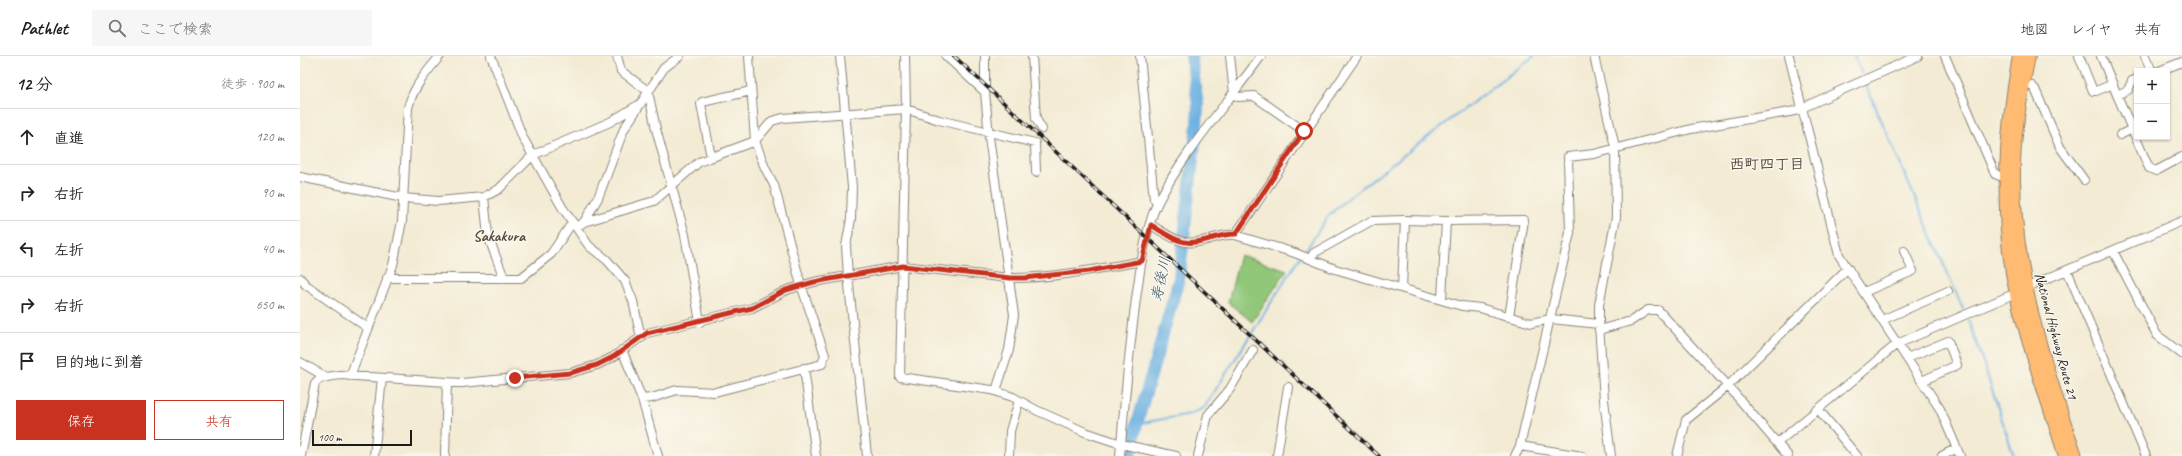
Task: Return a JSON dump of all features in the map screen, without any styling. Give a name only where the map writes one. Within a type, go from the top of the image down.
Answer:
[{"type":"highway","name":"National Highway Route 21","points":[[2020,56],[2007,137],[2005,178],[2008,239],[2065,456]]},
{"type":"highway","name":"National Highway Route 21","points":[[2029,56],[2023,84],[2016,138],[2014,179],[2021,291],[2077,456]]},
{"type":"street","points":[[350,376],[393,265],[402,221],[408,108],[415,86],[440,56]]},
{"type":"street","points":[[491,56],[523,138],[574,225],[589,246],[607,260],[625,282],[633,301],[641,338]]},
{"type":"street","points":[[617,56],[621,71],[648,91],[685,235],[700,322]]},
{"type":"street","points":[[584,222],[598,198],[624,129],[664,68],[680,56]]},
{"type":"street","points":[[642,400],[677,390],[715,392],[822,364],[825,355],[801,285],[774,185],[765,168],[755,141],[749,56]]},
{"type":"street","points":[[840,56],[844,114],[852,187],[851,219],[846,246],[848,276],[867,456]]},
{"type":"street","points":[[904,56],[906,109],[900,377],[996,391],[1062,422],[1123,445],[1176,456]]},
{"type":"street","points":[[946,56],[986,92]]},
{"type":"street","points":[[986,56],[986,92],[990,133],[1014,315],[1009,350],[996,391]]},
{"type":"street","points":[[1032,56],[1036,119],[1042,129]]},
{"type":"street","points":[[1140,56],[1154,199],[1157,203]]},
{"type":"street","points":[[1230,56],[1234,94]]},
{"type":"street","points":[[1120,456],[1123,445],[1128,353],[1142,261],[1157,203],[1203,134],[1261,56]]},
{"type":"street","points":[[1236,234],[1304,131],[1357,56]]},
{"type":"street","points":[[1594,56],[1615,147],[1616,217],[1599,305],[1604,400],[1611,456]]},
{"type":"street","points":[[1789,56],[1840,255],[1940,409],[1959,452],[1942,456]]},
{"type":"street","points":[[1515,456],[1520,446],[1570,233],[1568,157],[1594,154],[1615,147],[1691,129],[1795,111],[1918,56]]},
{"type":"street","points":[[1945,56],[1995,174],[2005,178]]},
{"type":"street","points":[[2079,56],[2093,91],[2113,84]]},
{"type":"street","points":[[2102,56],[2134,129],[2120,135]]},
{"type":"street","points":[[2145,56],[2151,68]]},
{"type":"street","points":[[2167,68],[2182,62]]},
{"type":"street","points":[[2118,95],[2128,90],[2132,80],[2134,80]]},
{"type":"street","points":[[2023,84],[2032,86],[2035,89],[2060,147],[2084,180]]},
{"type":"street","points":[[711,157],[701,104],[702,102],[751,90]]},
{"type":"street","points":[[1234,94],[1238,97],[1254,96],[1304,131]]},
{"type":"street","points":[[300,177],[403,198],[438,201],[484,197],[499,189],[533,155],[610,122],[640,104]]},
{"type":"street","points":[[387,278],[522,278],[533,271],[551,254],[574,225],[654,201],[672,188],[699,162],[755,141],[772,121],[906,109],[990,133],[1035,143],[1036,172]]},
{"type":"street","points":[[2138,140],[2149,168],[2156,171],[2182,157]]},
{"type":"street","points":[[484,197],[488,236],[504,278]]},
{"type":"street","points":[[1402,288],[1405,220]]},
{"type":"street","points":[[1308,258],[1314,253],[1371,221],[1524,220],[1510,318]]},
{"type":"street","points":[[1442,299],[1446,221]]},
{"type":"street","points":[[1777,443],[1897,344],[2182,221]]},
{"type":"street","points":[[1151,225],[1184,242],[1228,234],[1236,234],[1298,254],[1335,269],[1462,306],[1480,308],[1531,323],[1551,319],[1599,327],[1631,321],[1648,310],[1658,310],[1728,386],[1788,456]]},
{"type":"street","points":[[1864,292],[1913,271],[1904,251]]},
{"type":"street","points":[[2113,251],[2157,335],[2182,354]]},
{"type":"street","points":[[301,452],[315,383],[320,378],[350,376],[462,383],[570,373],[597,365],[647,333],[700,322],[752,308],[786,290],[801,285],[903,266],[1010,278],[1041,277],[1089,271],[1142,261]]},
{"type":"street","points":[[1677,456],[1686,420],[1728,386],[1848,268]]},
{"type":"street","points":[[2067,270],[2146,456]]},
{"type":"street","points":[[300,278],[306,285],[368,328]]},
{"type":"street","points":[[1882,320],[1948,291]]},
{"type":"street","points":[[1907,358],[1948,341],[1957,365],[1922,381]]},
{"type":"street","points":[[622,350],[642,400],[658,456]]},
{"type":"street","points":[[1198,456],[1208,415],[1230,389],[1253,350]]},
{"type":"street","points":[[300,362],[326,377]]},
{"type":"street","points":[[804,368],[816,456]]},
{"type":"street","points":[[374,456],[382,378]]},
{"type":"street","points":[[445,456],[447,382]]},
{"type":"street","points":[[1277,456],[1288,387]]},
{"type":"street","points":[[1008,456],[1010,430],[1020,401]]},
{"type":"street","points":[[1818,409],[1858,456]]},
{"type":"street","points":[[1520,446],[1582,456]]},
{"type":"green space","points":[[1240,255],[1287,270],[1252,322],[1228,302]]},
{"type":"waterway","name":"寿後川","points":[[1130,456],[1137,424],[1179,279],[1197,125],[1198,105],[1191,56]]},
{"type":"waterway","points":[[1303,254],[1329,215],[1354,193],[1534,56]]},
{"type":"waterway","points":[[1854,56],[1862,74]]},
{"type":"waterway","points":[[1866,85],[1963,309]]},
{"type":"waterway","points":[[1137,424],[1190,414],[1204,408],[1300,257]]},
{"type":"waterway","points":[[1968,320],[2014,456]]},
{"type":"railway","points":[[954,56],[1379,456]]},
{"type":"district","name":"西町四丁目","points":[[1767,164]]},
{"type":"district","name":"Sakakura","points":[[499,236]]},
{"type":"route","points":[[515,378],[570,373],[597,365],[613,357],[647,333],[700,322],[752,308],[786,290],[814,282],[903,266],[1010,278],[1041,277],[1089,271],[1142,261],[1151,225],[1180,241],[1188,242],[1228,234],[1236,234],[1304,131]]}]
